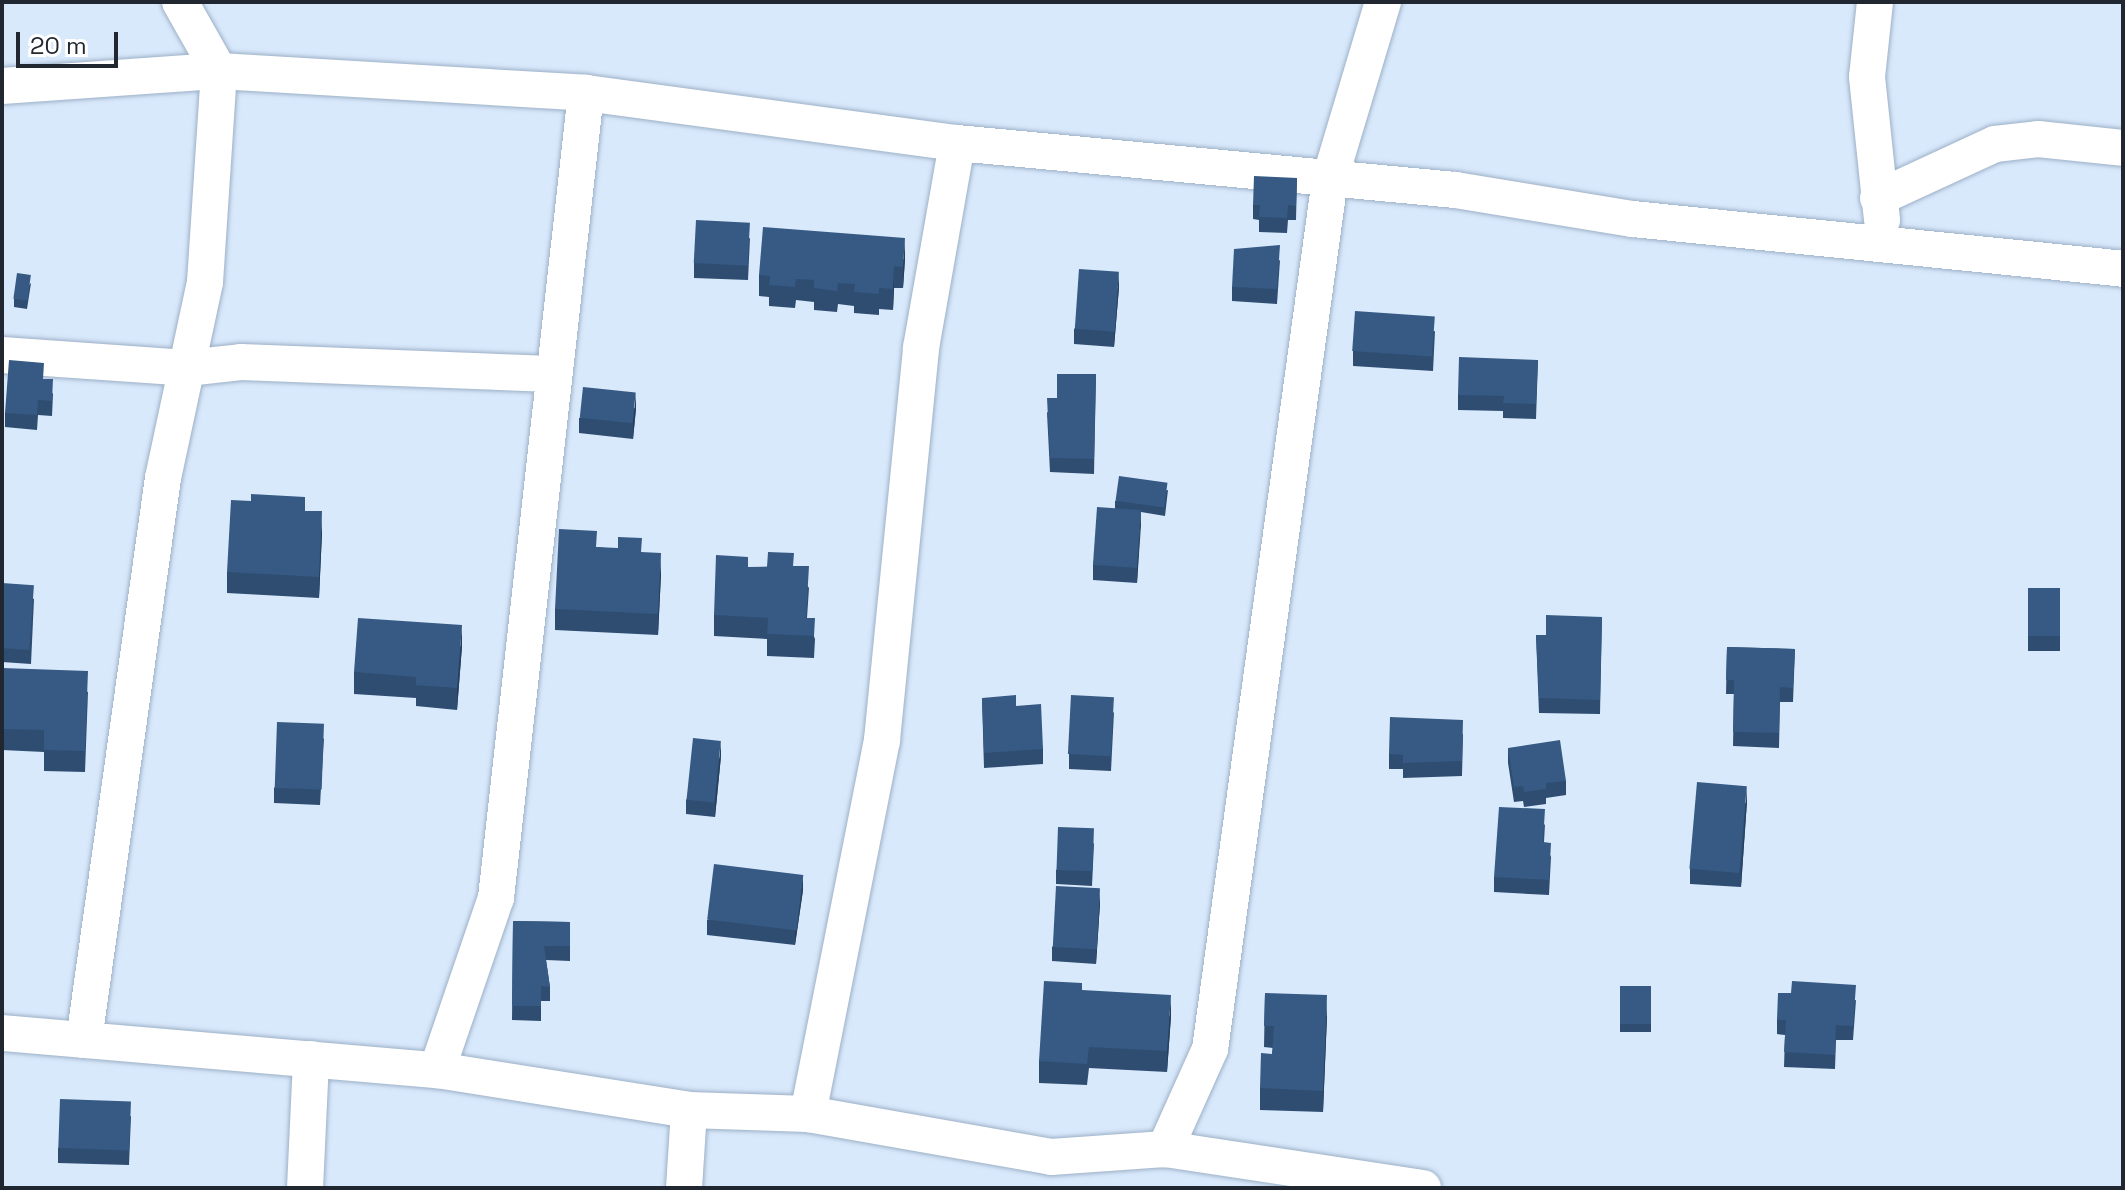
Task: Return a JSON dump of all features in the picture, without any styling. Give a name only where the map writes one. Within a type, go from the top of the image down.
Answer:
[{"type":"street","points":[[84,1040],[163,478],[205,282],[219,71],[180,2]]},
{"type":"street","points":[[1165,1149],[1210,1049],[1330,179],[1383,2]]},
{"type":"street","points":[[1875,2],[1867,77],[1878,198],[1887,245]]},
{"type":"street","points":[[2,86],[219,71],[586,93],[957,143],[1330,179],[1887,245],[2123,269]]},
{"type":"street","points":[[437,1070],[496,898],[552,374],[586,93]]},
{"type":"street","points":[[1878,198],[1944,163],[1995,144],[2038,139],[2123,148]]},
{"type":"street","points":[[808,1114],[882,740],[921,348],[957,143]]},
{"type":"street","points":[[2,355],[187,368],[241,362],[552,374]]},
{"type":"street","points":[[2,1033],[437,1070],[689,1110],[808,1114],[1051,1172],[1165,1149],[1423,1188]]},
{"type":"street","points":[[305,1188],[311,1059]]},
{"type":"street","points":[[684,1188],[689,1110]]},
{"type":"building","points":[[1254,176],[1297,178],[1296,206],[1288,205],[1287,218],[1259,217],[1260,205],[1253,205]]},
{"type":"building","points":[[696,220],[750,223],[748,266],[694,263]]},
{"type":"building","points":[[763,227],[905,238],[903,267],[894,266],[893,289],[879,288],[879,294],[854,292],[855,284],[838,283],[837,291],[814,288],[814,280],[796,279],[795,287],[769,285],[770,276],[759,275]]},
{"type":"building","points":[[1280,245],[1277,289],[1232,287],[1234,249]]},
{"type":"building","points":[[1079,269],[1119,272],[1115,332],[1075,329]]},
{"type":"building","points":[[17,273],[31,275],[27,301],[13,299]]},
{"type":"building","points":[[1355,311],[1435,317],[1432,356],[1352,351]]},
{"type":"building","points":[[1459,357],[1538,360],[1536,404],[1503,403],[1504,396],[1458,395]]},
{"type":"building","points":[[9,360],[44,363],[43,379],[53,379],[52,401],[38,400],[37,415],[5,413]]},
{"type":"building","points":[[1057,374],[1096,374],[1094,459],[1050,458],[1047,398],[1057,398]]},
{"type":"building","points":[[583,387],[636,393],[632,423],[580,418]]},
{"type":"building","points":[[1119,476],[1168,483],[1164,508],[1116,501]]},
{"type":"building","points":[[251,494],[305,497],[305,511],[322,511],[319,577],[227,572],[231,500],[251,501]]},
{"type":"building","points":[[1097,507],[1141,510],[1137,568],[1093,565]]},
{"type":"building","points":[[559,529],[597,531],[596,547],[618,548],[618,537],[642,538],[641,552],[661,553],[658,614],[555,609]]},
{"type":"building","points":[[768,552],[794,553],[793,566],[809,566],[806,618],[815,618],[814,636],[767,634],[768,618],[714,615],[716,555],[748,557],[748,567],[767,567]]},
{"type":"building","points":[[2,583],[34,585],[29,650],[2,648]]},
{"type":"building","points":[[2028,588],[2060,588],[2060,636],[2028,636]]},
{"type":"building","points":[[1546,615],[1602,617],[1600,700],[1539,698],[1536,635],[1546,635]]},
{"type":"building","points":[[358,618],[462,625],[457,688],[416,685],[416,677],[354,672]]},
{"type":"building","points":[[1727,647],[1795,649],[1793,688],[1780,687],[1779,733],[1733,732],[1734,680],[1726,680]]},
{"type":"building","points":[[2,668],[88,671],[85,751],[44,750],[44,730],[2,729]]},
{"type":"building","points":[[1016,695],[1016,706],[1041,704],[1043,749],[984,753],[982,698]]},
{"type":"building","points":[[1071,695],[1114,697],[1111,756],[1068,754]]},
{"type":"building","points":[[1390,717],[1463,720],[1462,761],[1403,763],[1403,755],[1389,754]]},
{"type":"building","points":[[277,722],[324,724],[322,790],[275,788]]},
{"type":"building","points":[[693,738],[721,741],[714,803],[687,800]]},
{"type":"building","points":[[1560,740],[1566,781],[1546,783],[1546,789],[1524,792],[1523,786],[1514,787],[1508,748]]},
{"type":"building","points":[[1697,782],[1747,786],[1739,873],[1689,869]]},
{"type":"building","points":[[1499,807],[1545,809],[1543,842],[1551,843],[1549,880],[1494,877]]},
{"type":"building","points":[[1058,827],[1094,828],[1092,871],[1056,870]]},
{"type":"building","points":[[714,864],[803,875],[797,931],[707,920]]},
{"type":"building","points":[[1056,886],[1100,888],[1097,949],[1053,947]]},
{"type":"building","points":[[513,921],[570,922],[570,946],[544,946],[550,987],[541,986],[541,1006],[512,1006]]},
{"type":"building","points":[[1044,981],[1082,983],[1082,990],[1171,995],[1167,1051],[1089,1047],[1087,1064],[1039,1061]]},
{"type":"building","points":[[1792,981],[1856,985],[1853,1026],[1836,1025],[1835,1055],[1784,1052],[1786,1020],[1777,1020],[1778,993],[1791,993]]},
{"type":"building","points":[[1620,986],[1651,986],[1651,1024],[1620,1024]]},
{"type":"building","points":[[1265,993],[1327,995],[1323,1091],[1260,1088],[1261,1053],[1272,1054],[1274,1026],[1264,1026]]},
{"type":"building","points":[[60,1099],[131,1101],[129,1150],[58,1148]]}]
